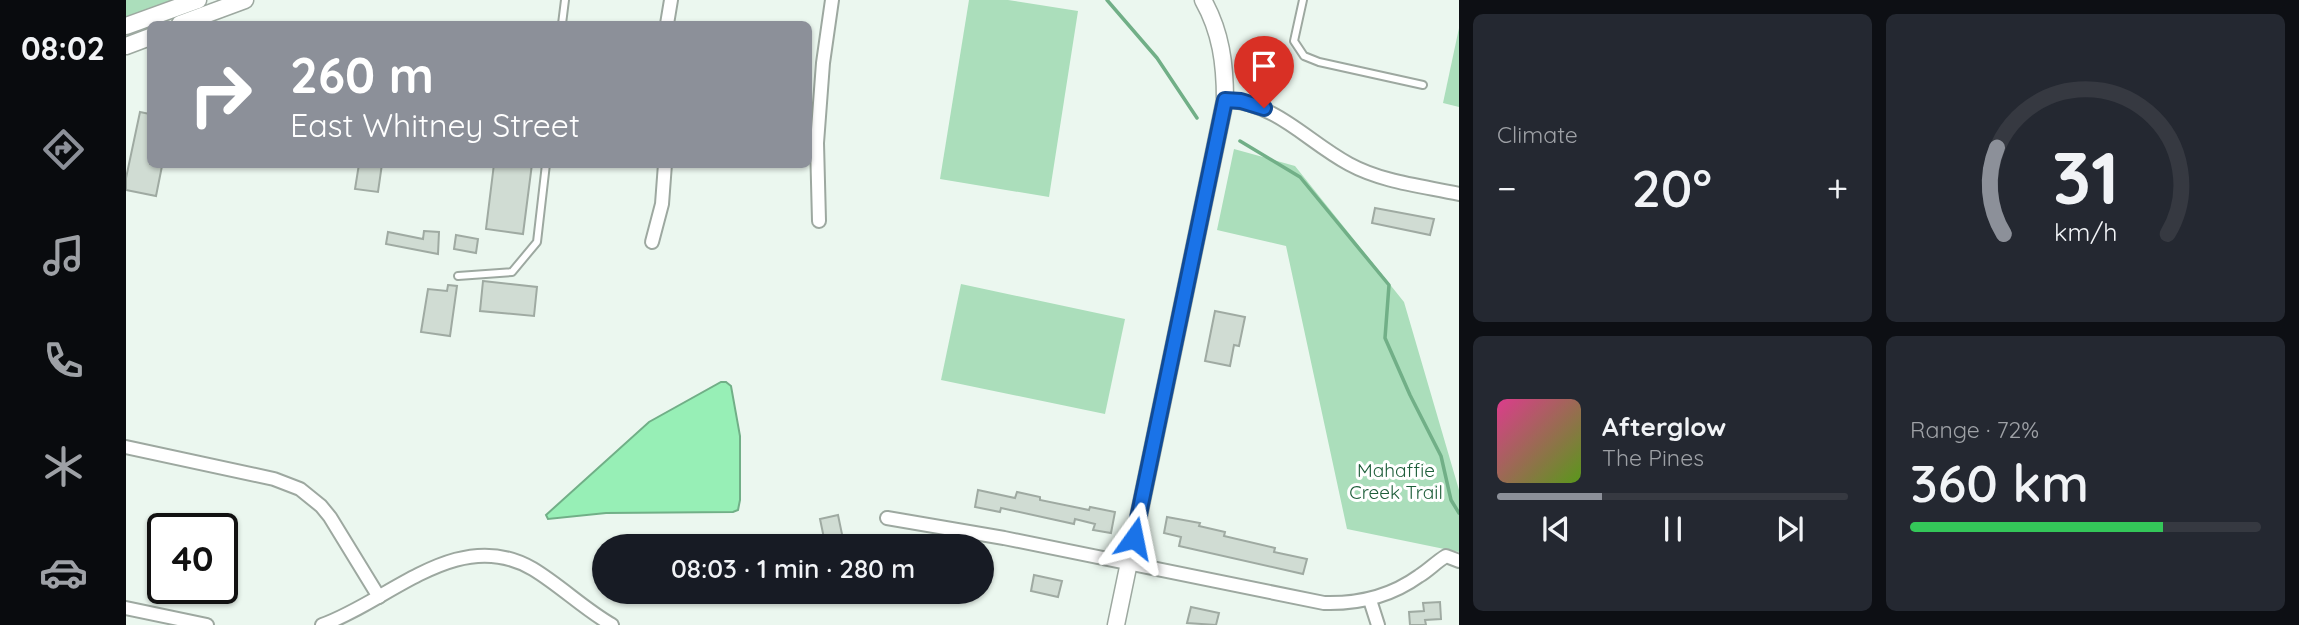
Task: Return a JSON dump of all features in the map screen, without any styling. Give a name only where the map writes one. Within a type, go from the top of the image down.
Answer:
[{"type":"street","points":[[126,26],[198,0]]},
{"type":"street","points":[[188,21],[245,0]]},
{"type":"street","points":[[668,21],[671,0]]},
{"type":"street","points":[[819,221],[817,144],[822,63],[832,0]]},
{"type":"street","points":[[1116,625],[1225,100],[1223,54],[1218,34],[1203,0]]},
{"type":"street","points":[[126,46],[147,38]]},
{"type":"street","points":[[1225,100],[1241,101],[1264,108],[1366,172],[1459,194]]},
{"type":"street","points":[[652,242],[662,204],[665,168]]},
{"type":"street","points":[[126,447],[274,479],[300,489],[330,517],[379,597]]},
{"type":"street","points":[[887,518],[1004,538],[1312,602],[1345,604],[1370,600],[1398,589],[1446,556],[1459,561]]},
{"type":"street","points":[[322,625],[347,615],[435,566],[459,558],[484,556],[498,557],[532,568],[612,625]]},
{"type":"street","points":[[1370,600],[1378,625]]},
{"type":"street","points":[[126,608],[207,625]]},
{"type":"lane","points":[[562,21],[565,0]]},
{"type":"lane","points":[[1303,0],[1294,41],[1304,56],[1319,62],[1423,85]]},
{"type":"lane","points":[[458,276],[512,272],[537,242],[546,168]]},
{"type":"green space","points":[[126,0],[183,0],[126,22]]},
{"type":"green space","points":[[969,0],[1008,0],[1078,11],[1049,197],[940,179]]},
{"type":"green space","points":[[1459,28],[1459,107],[1443,103]]},
{"type":"green space","name":"Mahaffie Creek Trail","points":[[1234,149],[1295,166],[1404,302],[1459,490],[1459,552],[1347,529],[1286,246],[1217,230]]},
{"type":"green space","points":[[961,284],[1125,319],[1105,414],[941,380]]},
{"type":"shaded area","points":[[721,382],[731,386],[740,436],[738,510],[606,513],[548,519],[546,515],[649,422]]},
{"type":"building","points":[[140,112],[147,113],[147,168],[162,168],[156,196],[126,190],[126,178]]},
{"type":"building","points":[[358,168],[381,168],[378,192],[355,189]]},
{"type":"building","points":[[494,168],[531,168],[523,234],[486,229]]},
{"type":"building","points":[[1375,208],[1434,219],[1430,235],[1372,223]]},
{"type":"building","points":[[424,231],[439,232],[438,254],[386,244],[388,232],[423,239]]},
{"type":"building","points":[[456,235],[478,239],[476,253],[454,249]]},
{"type":"building","points":[[483,281],[537,287],[534,316],[480,311]]},
{"type":"building","points":[[448,285],[457,286],[450,336],[421,332],[428,289],[447,291]]},
{"type":"building","points":[[1215,311],[1245,317],[1239,346],[1234,345],[1230,366],[1205,361]]},
{"type":"building","points":[[978,490],[1015,498],[1017,492],[1040,497],[1040,500],[1089,510],[1090,507],[1115,512],[1111,533],[1093,530],[1095,524],[1075,519],[1074,524],[1001,508],[1000,512],[975,507]]},
{"type":"building","points":[[838,515],[842,534],[823,534],[820,519]]},
{"type":"building","points":[[1167,517],[1200,523],[1199,526],[1225,532],[1224,536],[1307,559],[1303,574],[1179,546],[1181,537],[1164,533]]},
{"type":"building","points":[[1034,575],[1062,581],[1058,597],[1031,591]]},
{"type":"building","points":[[1440,602],[1441,619],[1425,620],[1426,625],[1410,625],[1409,612],[1424,611],[1423,603]]},
{"type":"building","points":[[1191,607],[1219,613],[1216,625],[1187,623]]},
{"type":"waterway","points":[[1107,0],[1157,58],[1197,118]]},
{"type":"waterway","points":[[1240,141],[1300,177],[1389,285],[1385,338],[1441,456],[1451,500],[1459,513]]},
{"type":"route","points":[[1134,538],[1225,100],[1241,101],[1264,108]]}]
